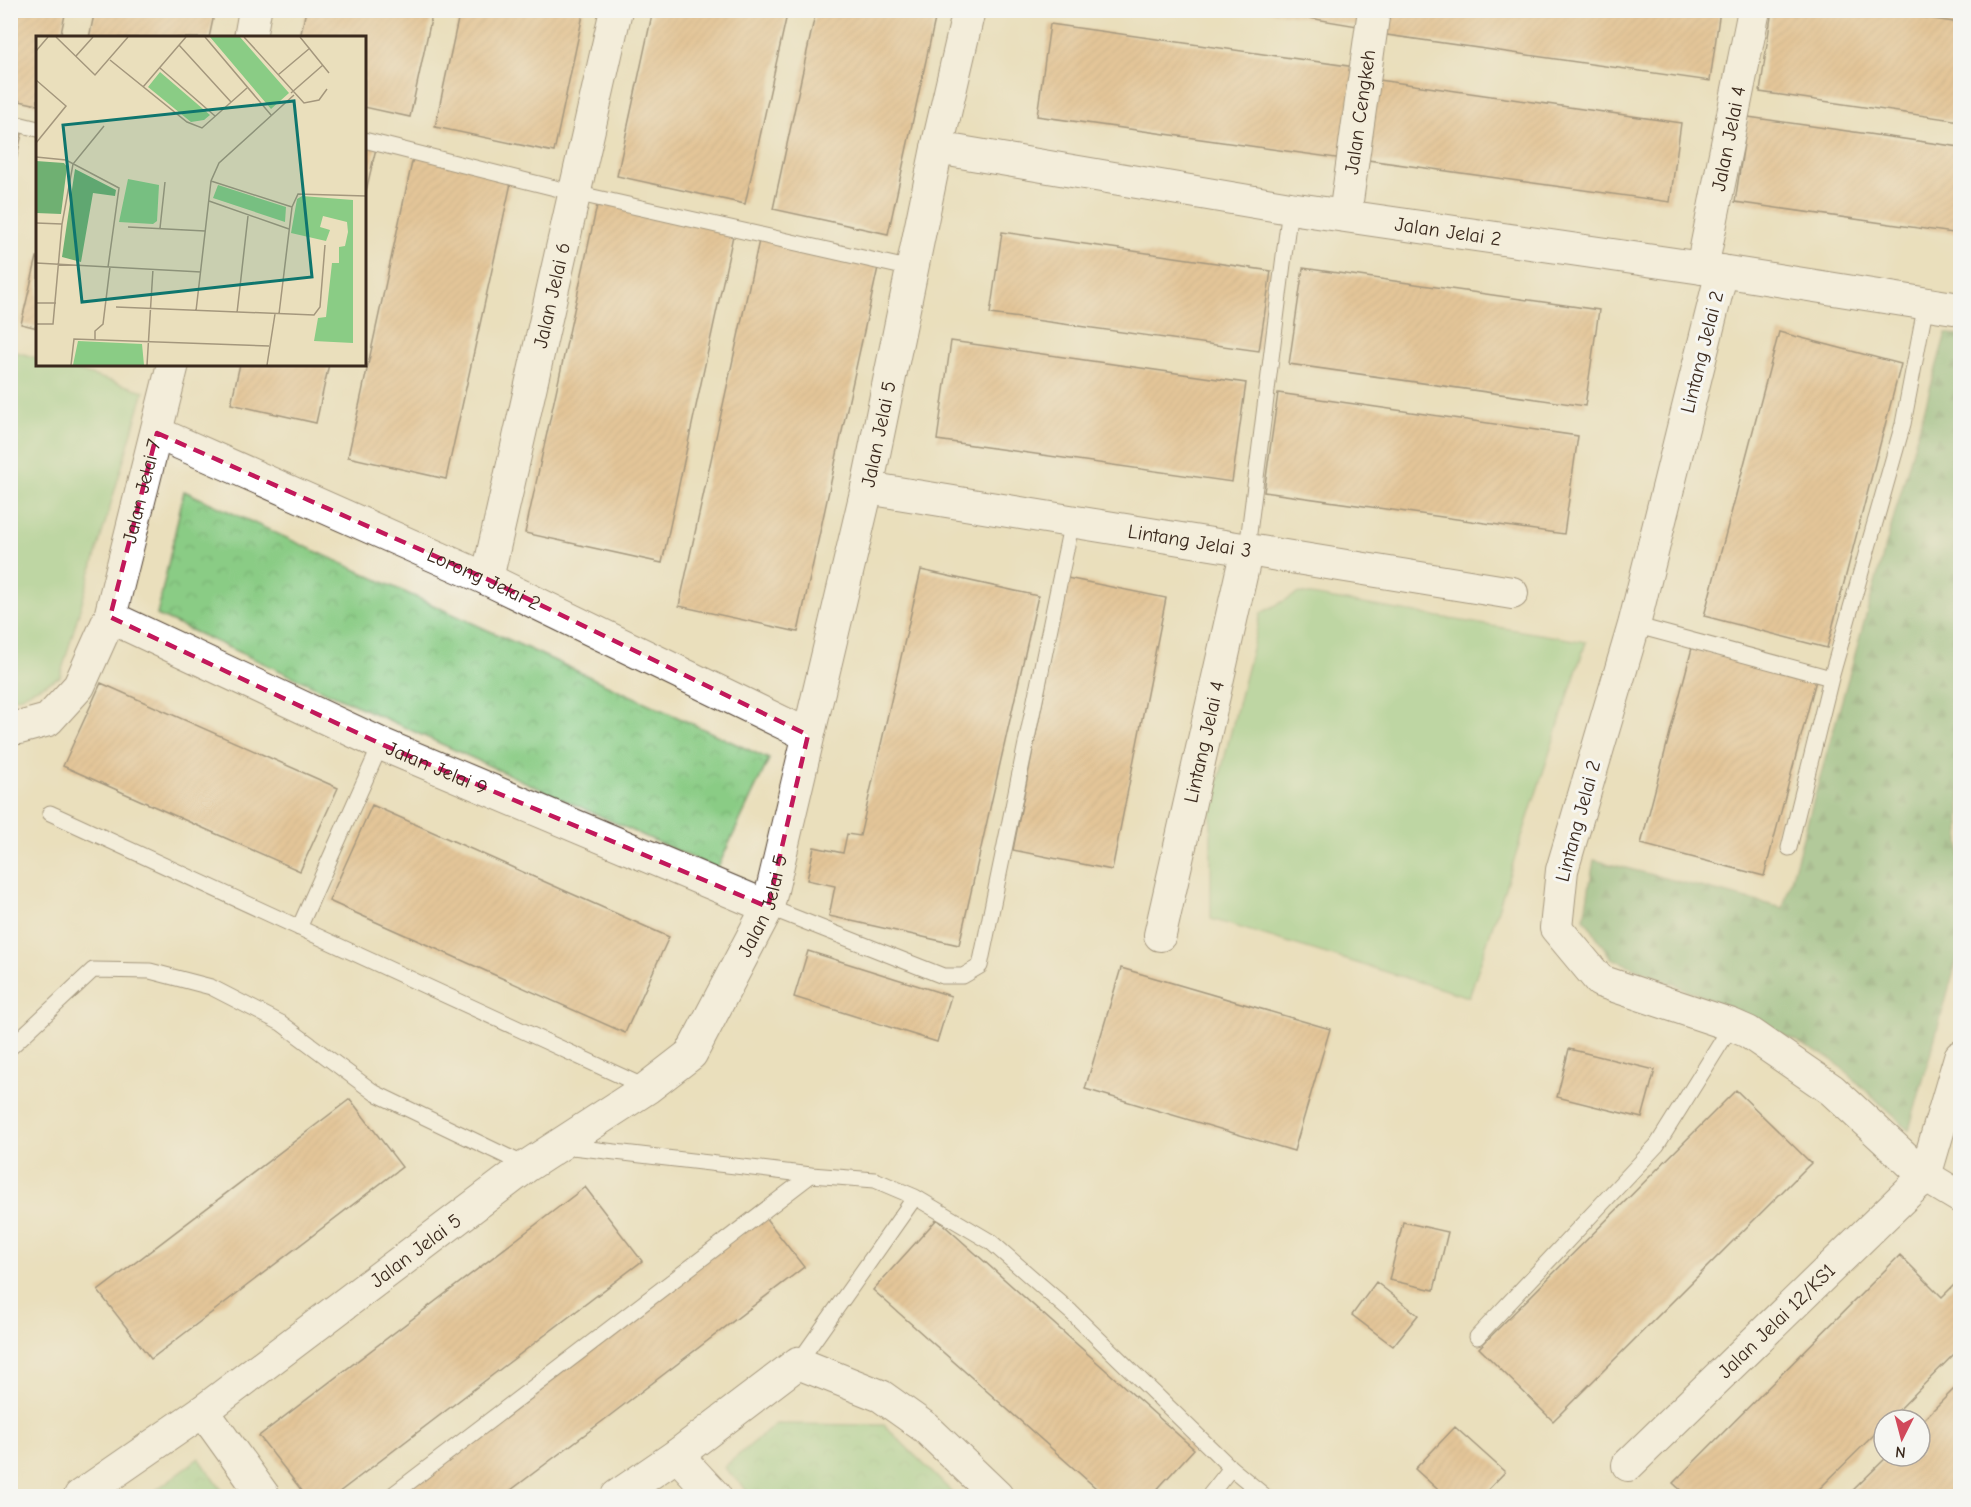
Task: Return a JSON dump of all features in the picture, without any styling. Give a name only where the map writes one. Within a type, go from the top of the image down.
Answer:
[{"type":"street","points":[[250,36],[255,10]]},
{"type":"street","name":"Jalan Jelai 6","points":[[487,579],[616,10]]},
{"type":"street","name":"Jalan Jelai 5","points":[[80,1497],[203,1411],[527,1166],[647,1088],[691,1054],[768,907],[867,488],[937,148],[969,10]]},
{"type":"street","name":"Jalan Cengkeh","points":[[1345,215],[1374,10]]},
{"type":"street","name":"Jalan Jelai 4","points":[[1712,270],[1754,10]]},
{"type":"street","name":"Jalan Jelai 2","points":[[937,148],[1290,208],[1960,309]]},
{"type":"street","name":"Lintang Jelai 2","points":[[1712,270],[1634,625],[1562,870],[1556,928],[1600,981],[1748,1032],[1832,1090],[1925,1176],[1960,1197]]},
{"type":"street","name":"Jalan Jelai 7","points":[[10,725],[19,728],[48,720],[79,686],[111,617],[173,366]]},
{"type":"street","name":"Lorong Jelai 2","points":[[157,433],[487,579],[808,735]]},
{"type":"street","name":"Lintang Jelai 3","points":[[867,488],[1512,593]]},
{"type":"street","name":"Lintang Jelai 4","points":[[1160,935],[1247,549]]},
{"type":"street","name":"Jalan Jelai 9","points":[[111,617],[381,744],[768,907]]},
{"type":"street","points":[[1925,1176],[1960,1057]]},
{"type":"street","name":"Jalan Jelai 12/KS1","points":[[1628,1465],[1925,1176]]},
{"type":"street","points":[[617,1497],[798,1363],[880,1396],[926,1428],[997,1497]]},
{"type":"street","points":[[203,1411],[264,1497]]},
{"type":"street","points":[[676,1455],[715,1497]]},
{"type":"lane","points":[[10,122],[36,128]]},
{"type":"lane","points":[[366,141],[575,193],[912,269]]},
{"type":"lane","points":[[1247,549],[1290,208]]},
{"type":"lane","points":[[1789,848],[1831,678],[1903,424],[1926,303]]},
{"type":"lane","points":[[768,907],[943,976],[963,976],[980,966],[1072,521]]},
{"type":"lane","points":[[1634,625],[1831,678]]},
{"type":"lane","points":[[299,928],[381,744]]},
{"type":"lane","points":[[50,813],[647,1088]]},
{"type":"lane","points":[[12,1046],[93,970],[150,971],[211,987],[281,1023],[375,1093],[527,1166]]},
{"type":"lane","points":[[1478,1336],[1657,1145],[1732,1025]]},
{"type":"lane","points":[[561,1145],[811,1175],[875,1179],[915,1197],[991,1242],[1071,1312],[1231,1468],[1266,1497]]},
{"type":"lane","points":[[392,1497],[811,1175]]},
{"type":"lane","points":[[798,1363],[915,1197]]},
{"type":"lane","points":[[1209,1497],[1231,1468]]},
{"type":"highlighted area","points":[[157,433],[487,579],[808,735],[768,907],[381,744],[110,617]]},
{"type":"green space","points":[[1946,333],[1960,336],[1960,949],[1909,1130],[1833,1060],[1730,1008],[1611,958],[1584,918],[1594,860],[1783,908]]},
{"type":"green space","points":[[10,350],[36,358],[36,366],[61,366],[144,391],[60,677],[17,698],[10,696]]},
{"type":"green space","points":[[184,491],[769,759],[717,869],[157,615]]},
{"type":"green space","points":[[1299,593],[1586,642],[1469,997],[1211,919],[1211,811],[1261,613]]},
{"type":"green space","points":[[776,1424],[884,1425],[956,1496],[752,1496],[724,1467]]},
{"type":"green space","points":[[199,1458],[226,1496],[148,1496]]},
{"type":"building","points":[[10,10],[66,10],[60,36],[36,36],[36,105],[10,99]]},
{"type":"building","points":[[95,10],[215,10],[209,36],[89,36]]},
{"type":"building","points":[[306,10],[433,10],[410,117],[366,107],[366,36],[300,36]]},
{"type":"building","points":[[460,10],[584,10],[554,152],[435,127]]},
{"type":"building","points":[[653,10],[788,10],[745,204],[617,176]]},
{"type":"building","points":[[816,10],[937,10],[888,234],[773,209]]},
{"type":"building","points":[[1261,10],[1359,10],[1357,26]]},
{"type":"building","points":[[1383,10],[1720,10],[1710,81],[1380,34]]},
{"type":"building","points":[[1772,10],[1875,10],[1960,23],[1960,121],[1760,92]]},
{"type":"building","points":[[1050,24],[1355,67],[1343,159],[1037,116]]},
{"type":"building","points":[[1372,79],[1681,123],[1670,202],[1361,159]]},
{"type":"building","points":[[1748,117],[1960,147],[1960,234],[1735,202]]},
{"type":"building","points":[[10,126],[23,129],[11,183],[10,183]]},
{"type":"building","points":[[366,137],[378,140],[366,191]]},
{"type":"building","points":[[414,153],[513,174],[446,479],[348,457]]},
{"type":"building","points":[[598,201],[734,231],[662,563],[525,533]]},
{"type":"building","points":[[1002,232],[1271,271],[1259,351],[990,314]]},
{"type":"building","points":[[760,236],[879,263],[798,632],[679,606]]},
{"type":"building","points":[[36,261],[36,328],[21,324]]},
{"type":"building","points":[[1303,268],[1599,310],[1585,406],[1289,364]]},
{"type":"building","points":[[1779,332],[1901,364],[1827,648],[1704,616]]},
{"type":"building","points":[[951,341],[1246,383],[1232,482],[937,440]]},
{"type":"building","points":[[240,366],[329,366],[316,423],[231,404]]},
{"type":"building","points":[[1278,393],[1578,436],[1564,534],[1264,492]]},
{"type":"building","points":[[921,570],[1038,596],[959,945],[829,916],[835,886],[807,880],[814,847],[843,853],[847,834],[860,836]]},
{"type":"building","points":[[1067,578],[1166,598],[1112,870],[1013,850]]},
{"type":"building","points":[[1692,648],[1816,680],[1764,876],[1641,844]]},
{"type":"building","points":[[101,683],[338,788],[300,871],[63,766]]},
{"type":"building","points":[[372,805],[669,937],[625,1033],[329,901]]},
{"type":"building","points":[[808,951],[951,996],[937,1042],[794,997]]},
{"type":"building","points":[[1121,968],[1330,1029],[1294,1151],[1085,1089]]},
{"type":"building","points":[[1569,1049],[1655,1070],[1642,1118],[1557,1097]]},
{"type":"building","points":[[1736,1090],[1811,1163],[1553,1421],[1479,1348]]},
{"type":"building","points":[[350,1099],[402,1167],[151,1359],[98,1291]]},
{"type":"building","points":[[585,1187],[642,1261],[334,1496],[306,1496],[259,1436]]},
{"type":"building","points":[[764,1216],[804,1267],[604,1420],[503,1496],[396,1496]]},
{"type":"building","points":[[937,1219],[1194,1449],[1151,1496],[1105,1496],[873,1290]]},
{"type":"building","points":[[1403,1222],[1448,1232],[1434,1290],[1389,1280]]},
{"type":"building","points":[[1900,1255],[1942,1297],[1960,1279],[1960,1348],[1901,1408],[1872,1408],[1872,1437],[1812,1496],[1687,1496],[1673,1483]]},
{"type":"building","points":[[1376,1282],[1418,1315],[1393,1346],[1352,1315]]},
{"type":"building","points":[[1960,1383],[1960,1496],[1847,1496],[1876,1468],[1932,1468],[1932,1411]]},
{"type":"building","points":[[1455,1427],[1505,1472],[1482,1496],[1445,1496],[1415,1469]]}]
